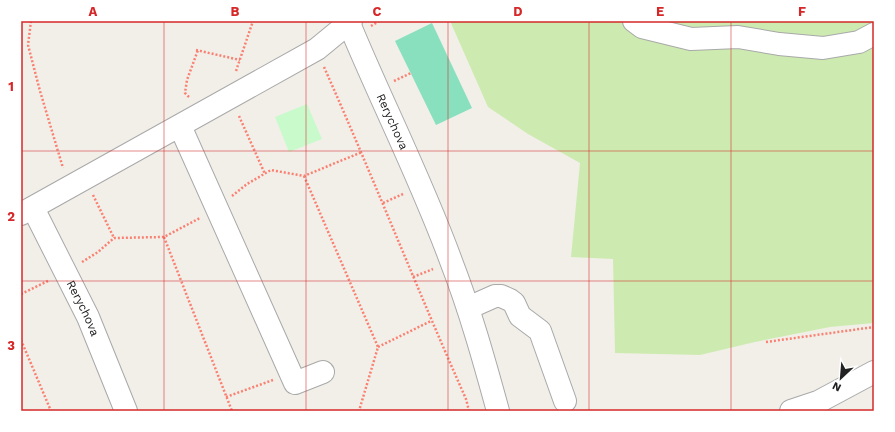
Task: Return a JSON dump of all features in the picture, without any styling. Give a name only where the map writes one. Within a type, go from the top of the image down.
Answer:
[{"type":"street","name":"Rerychova","points":[[126,411],[88,317],[27,211],[317,49],[349,21],[452,261],[478,336],[498,411]]},
{"type":"street","points":[[634,21],[642,27],[691,39],[738,37],[779,44],[823,48],[859,42],[874,34]]},
{"type":"street","points":[[180,126],[295,383],[323,372]]},
{"type":"street","points":[[468,308],[495,296],[500,296],[514,303],[520,316],[540,331],[565,401]]},
{"type":"street","points":[[791,411],[818,402],[874,372]]},
{"type":"path","points":[[31,21],[28,45],[64,173],[85,179],[114,238]]},
{"type":"path","points":[[317,49],[362,152],[431,321],[466,399],[469,411]]},
{"type":"path","points":[[192,101],[185,93],[186,84],[197,50],[240,60]]},
{"type":"path","points":[[391,82],[411,73]]},
{"type":"path","points":[[230,198],[247,184],[271,170],[304,176],[362,152]]},
{"type":"path","points":[[304,176],[378,347],[359,411]]},
{"type":"path","points":[[80,263],[98,252],[114,238],[164,237],[206,215]]},
{"type":"path","points":[[164,237],[232,411]]},
{"type":"path","points":[[413,277],[439,266]]},
{"type":"path","points":[[21,294],[54,277]]},
{"type":"path","points":[[378,347],[431,321]]},
{"type":"path","points":[[766,342],[874,327]]},
{"type":"path","points":[[21,340],[51,411]]},
{"type":"green space","points":[[450,21],[874,21],[874,323],[830,327],[700,355],[615,353],[613,259],[571,257],[580,163],[528,134],[488,107]]},
{"type":"green space","points":[[432,23],[472,108],[436,125],[395,41]]},
{"type":"green space","points":[[307,104],[322,139],[289,152],[275,117]]}]
